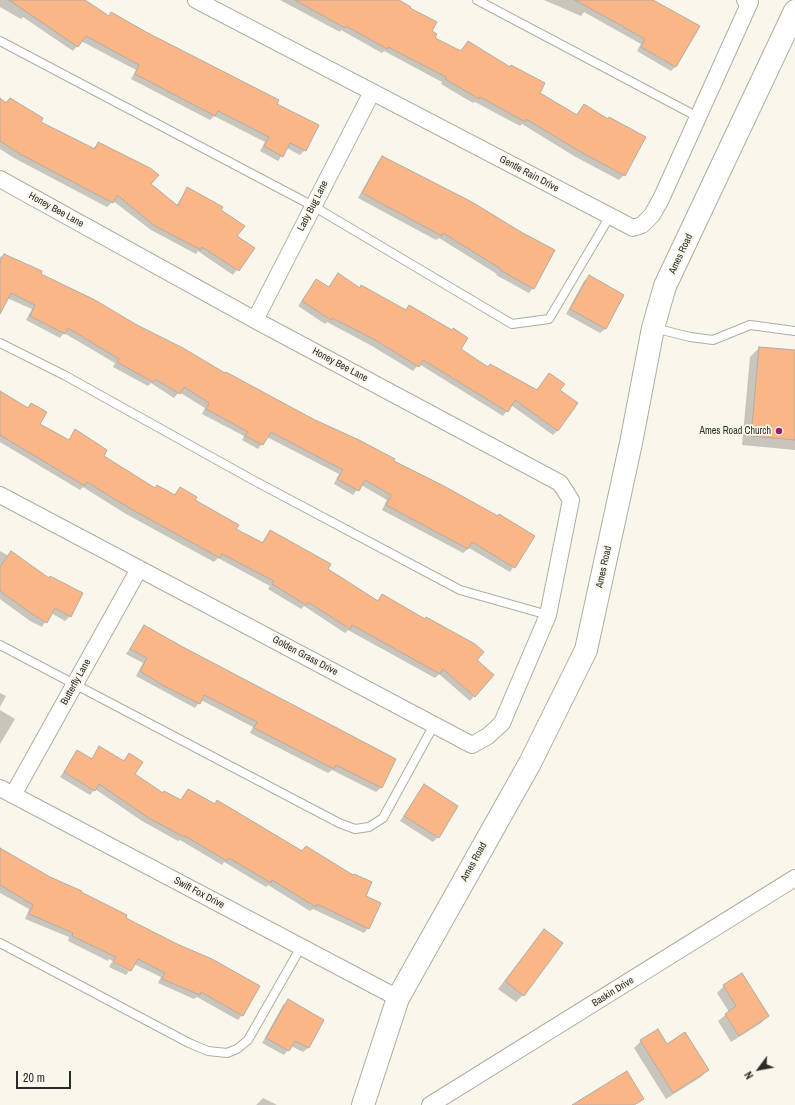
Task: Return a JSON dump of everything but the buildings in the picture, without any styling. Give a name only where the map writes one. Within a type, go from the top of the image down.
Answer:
[{"type":"street","name":"Gentle Rain Drive","points":[[196,0],[633,228],[642,225],[652,215],[698,117],[748,1]]},
{"type":"street","name":"Ames Road","points":[[363,1105],[398,998],[530,763],[586,650],[631,443],[653,328],[665,286],[795,11]]},
{"type":"street","name":"Lady Bug Lane","points":[[255,320],[372,92]]},
{"type":"street","name":"Honey Bee Lane","points":[[0,179],[255,320],[560,483],[571,500],[548,615]]},
{"type":"street","name":"Golden Grass Drive","points":[[0,495],[472,745],[488,736],[502,723],[548,615]]},
{"type":"street","name":"Butterfly Lane","points":[[6,792],[74,685],[139,569]]},
{"type":"street","name":"Swift Fox Drive","points":[[6,792],[398,998]]},
{"type":"street","name":"Baskin Drive","points":[[430,1105],[795,878]]},
{"type":"lane","points":[[477,0],[698,117]]},
{"type":"lane","points":[[0,41],[313,206],[512,324],[549,320],[610,216]]},
{"type":"lane","points":[[653,328],[690,337],[713,340],[750,324],[795,331]]},
{"type":"lane","points":[[0,343],[64,375],[251,479],[460,590],[548,615]]},
{"type":"lane","points":[[0,645],[339,823],[355,829],[369,827],[383,818],[434,725]]},
{"type":"lane","points":[[0,943],[189,1043],[208,1051],[227,1053],[237,1049],[248,1040],[301,947]]},
{"type":"place","name":"Ames Road Church","points":[[779,431]]}]
